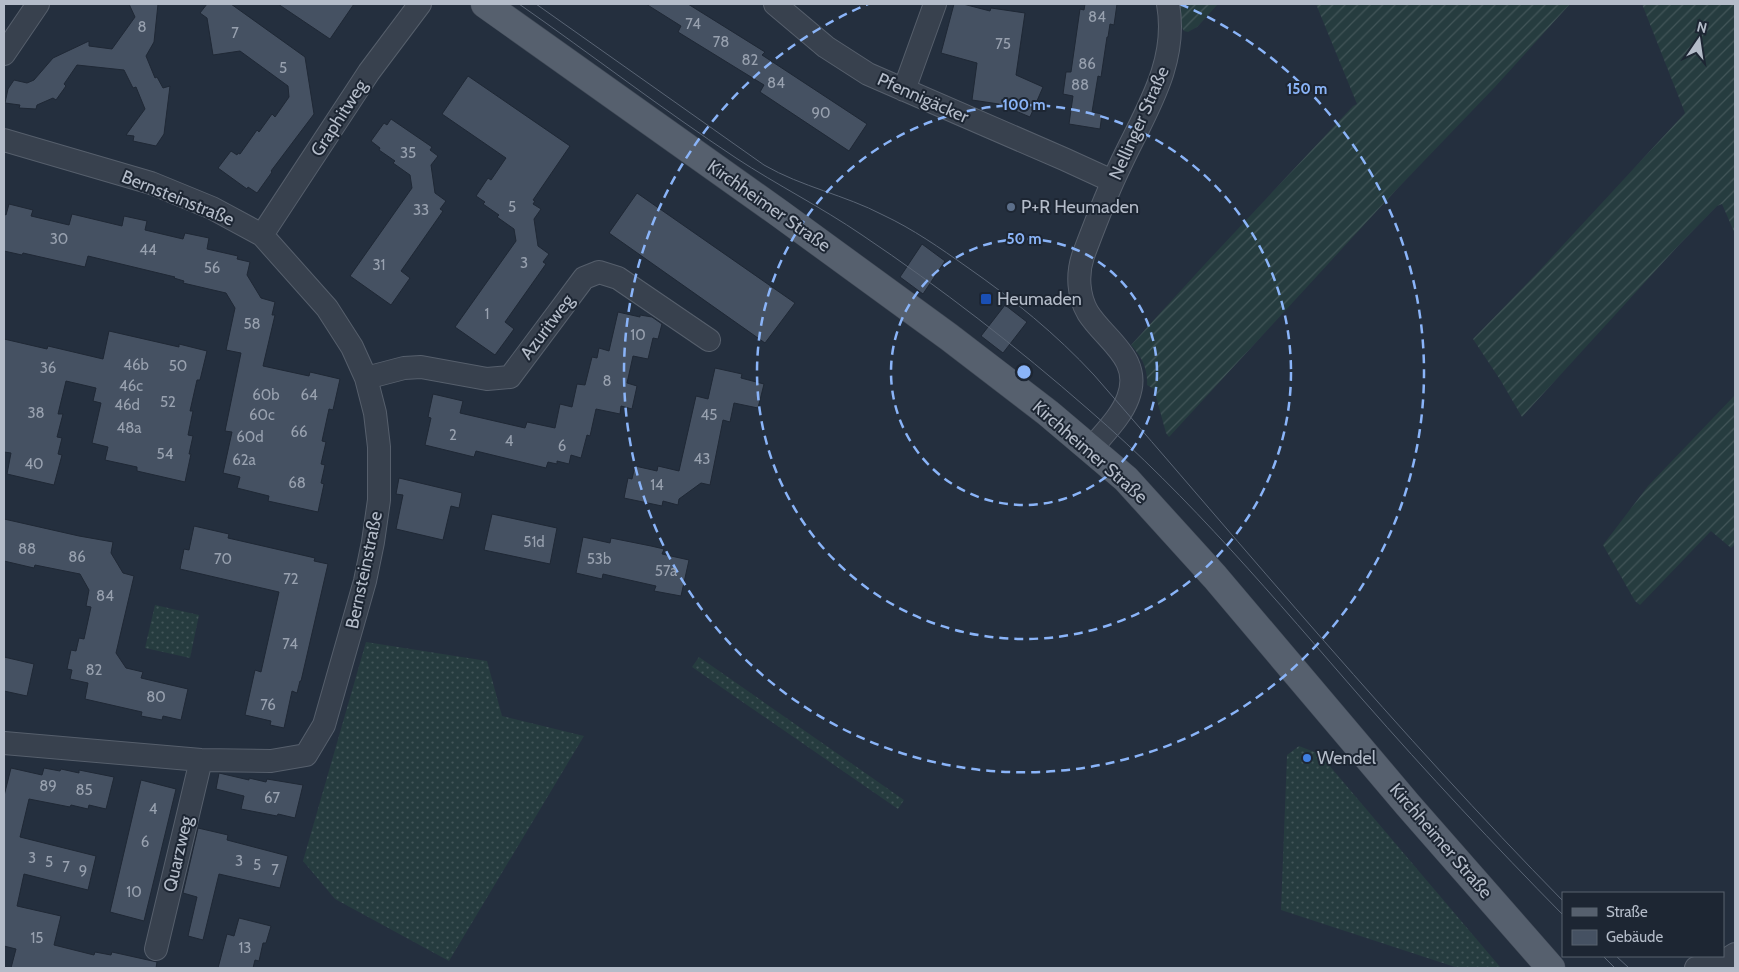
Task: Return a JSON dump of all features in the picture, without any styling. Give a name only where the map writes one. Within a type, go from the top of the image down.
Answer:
[{"type":"main road","name":"Kirchheimer Straße","points":[[485,4],[811,236],[1000,375],[1092,448],[1135,488],[1215,577],[1408,805],[1551,968]]},
{"type":"street","points":[[4,54],[38,4]]},
{"type":"street","name":"Graphitweg","points":[[262,235],[369,72],[420,4]]},
{"type":"street","name":"Pfennigäcker","points":[[775,4],[812,36],[868,74],[1064,159],[1112,182]]},
{"type":"street","points":[[904,90],[935,4]]},
{"type":"street","name":"Nellinger Straße","points":[[1092,448],[1123,409],[1132,385],[1132,375],[1128,362],[1088,311],[1083,301],[1080,268],[1112,182],[1138,131],[1166,62],[1171,32],[1168,4]]},
{"type":"street","name":"Bernsteinstraße","points":[[4,140],[152,182],[212,208],[262,235],[327,308],[352,347],[366,378],[375,413],[379,447],[379,500],[365,580],[324,725],[306,755],[271,761],[200,760],[4,745]]},
{"type":"street","name":"Azuritweg","points":[[366,378],[404,368],[421,367],[487,379],[510,377],[584,278],[599,272],[618,278],[710,340]]},
{"type":"street","name":"Quarzweg","points":[[156,949],[200,760]]},
{"type":"street","points":[[1696,968],[1726,961]]},
{"type":"green space","points":[[1177,4],[1218,4],[1197,27],[1188,32],[1184,31],[1181,26]]},
{"type":"green space","points":[[1316,4],[1570,4],[1169,437],[1166,433],[1154,389],[1147,385],[1144,364],[1131,345],[1353,106],[1357,104]]},
{"type":"green space","points":[[1642,4],[1735,4],[1735,234],[1722,204],[1717,206],[1522,417],[1473,339],[1539,271],[1685,113]]},
{"type":"green space","points":[[1735,395],[1735,544],[1731,548],[1711,531],[1640,605],[1635,601],[1603,545],[1648,486]]},
{"type":"green space","points":[[155,605],[199,615],[190,658],[145,648]]},
{"type":"green space","points":[[366,642],[487,661],[502,716],[584,736],[449,961],[335,899],[303,861]]},
{"type":"green space","points":[[699,657],[904,800],[898,809],[692,667]]},
{"type":"green space","points":[[1299,746],[1317,753],[1328,764],[1501,968],[1458,968],[1281,910],[1287,755]]},
{"type":"building","points":[[129,4],[158,4],[154,42],[146,56],[155,78],[157,77],[163,88],[170,86],[164,134],[156,146],[133,141],[134,136],[126,135],[145,109],[136,87],[133,88],[124,70],[77,65],[56,100],[53,98],[37,105],[36,109],[19,108],[20,105],[5,103],[8,89],[14,80],[27,83],[34,80],[53,58],[89,41],[89,46],[112,49],[135,17]]},
{"type":"building","points":[[207,4],[231,4],[305,57],[314,114],[271,171],[257,193],[248,187],[247,189],[218,168],[231,151],[237,155],[238,153],[240,154],[257,130],[259,132],[272,114],[275,117],[289,97],[288,86],[240,51],[213,55],[207,18],[200,13]]},
{"type":"building","points":[[278,4],[354,4],[330,39]]},
{"type":"building","points":[[646,4],[688,4],[765,52],[762,55],[867,124],[849,151],[760,92],[764,85],[678,32],[681,26]]},
{"type":"building","points":[[954,4],[963,4],[990,11],[991,8],[1025,13],[1016,75],[1043,87],[1030,117],[999,104],[972,100],[977,63],[941,53]]},
{"type":"building","points":[[1085,4],[1117,4],[1114,25],[1110,24],[1101,77],[1098,76],[1092,112],[1102,114],[1100,129],[1069,124],[1073,96],[1063,94],[1066,72],[1071,72],[1080,9],[1084,10]]},
{"type":"building","points":[[468,76],[570,146],[533,200],[535,201],[533,204],[541,209],[534,219],[538,246],[549,254],[543,262],[546,264],[505,322],[514,329],[495,355],[455,327],[516,241],[514,229],[497,217],[499,215],[483,204],[485,202],[476,196],[488,178],[491,180],[506,158],[442,114]]},
{"type":"building","points":[[391,119],[432,147],[430,150],[438,156],[431,165],[435,193],[446,201],[440,209],[443,211],[401,271],[410,278],[391,305],[350,276],[412,188],[410,175],[393,163],[395,161],[379,150],[380,148],[371,141],[384,123],[387,125]]},
{"type":"building","points":[[637,193],[795,303],[765,343],[609,233]]},
{"type":"building","points":[[9,204],[33,210],[31,216],[69,225],[72,214],[122,226],[124,216],[147,221],[145,230],[183,239],[185,233],[209,238],[207,249],[238,256],[237,259],[250,262],[247,275],[261,298],[275,302],[272,315],[275,315],[263,366],[309,376],[310,372],[340,379],[333,410],[329,409],[322,441],[326,442],[321,464],[325,465],[321,483],[324,484],[318,512],[268,501],[269,496],[237,488],[240,477],[223,473],[232,432],[225,431],[241,353],[226,350],[235,308],[226,293],[183,283],[184,281],[175,277],[88,256],[85,267],[23,253],[22,255],[4,251],[4,214],[6,215]]},
{"type":"building","points":[[922,244],[945,261],[923,294],[900,277]]},
{"type":"building","points":[[1005,305],[1027,322],[1003,353],[981,336]]},
{"type":"building","points":[[618,312],[640,317],[640,315],[652,317],[662,324],[658,339],[653,338],[648,359],[633,356],[627,383],[637,386],[632,409],[621,406],[620,414],[596,409],[590,436],[587,435],[581,458],[571,455],[569,464],[557,461],[557,464],[548,462],[546,468],[476,451],[474,457],[425,445],[431,418],[428,417],[433,394],[463,401],[460,413],[525,428],[527,422],[555,428],[560,404],[572,407],[577,384],[585,385],[592,357],[597,358],[599,348],[609,351]]},
{"type":"building","points":[[109,331],[179,347],[179,344],[207,351],[200,380],[197,380],[190,411],[193,411],[188,435],[193,436],[185,482],[137,471],[137,467],[105,460],[108,447],[92,443],[101,403],[93,401],[96,388],[66,381],[58,414],[63,414],[57,437],[62,438],[58,454],[62,455],[54,485],[7,474],[11,453],[4,452],[4,339],[47,349],[48,346],[103,359]]},
{"type":"building","points":[[715,368],[742,374],[741,378],[764,384],[758,408],[734,403],[730,422],[723,420],[710,485],[701,483],[679,499],[678,505],[663,501],[662,506],[624,498],[628,478],[632,479],[635,466],[657,471],[658,466],[679,471],[696,396],[708,399]]},
{"type":"building","points":[[399,478],[462,493],[459,508],[451,506],[443,540],[396,529],[403,495],[396,494]]},
{"type":"building","points":[[492,514],[557,528],[550,564],[484,550]]},
{"type":"building","points":[[4,519],[113,542],[111,553],[123,573],[134,576],[116,653],[126,668],[143,672],[141,678],[188,689],[181,720],[163,716],[162,720],[141,716],[142,712],[85,699],[88,683],[70,679],[72,670],[67,669],[71,650],[76,651],[79,638],[84,639],[91,607],[86,606],[89,590],[80,574],[35,565],[34,568],[4,561]]},
{"type":"building","points":[[194,526],[229,534],[228,538],[315,558],[314,561],[328,564],[301,681],[297,693],[292,691],[284,728],[270,725],[271,721],[245,715],[255,670],[261,672],[279,592],[180,569],[184,549],[189,550]]},
{"type":"building","points":[[583,537],[610,543],[611,538],[651,546],[664,549],[662,554],[689,560],[681,596],[654,591],[656,586],[603,574],[602,579],[576,573]]},
{"type":"building","points":[[4,657],[34,664],[27,696],[4,691]]},
{"type":"building","points":[[11,768],[42,775],[44,768],[79,773],[79,770],[114,777],[106,809],[89,805],[88,809],[71,805],[70,807],[29,799],[20,837],[96,856],[88,890],[24,874],[17,906],[61,916],[54,945],[94,955],[95,952],[111,955],[112,952],[157,962],[156,968],[11,968],[16,949],[4,946],[4,796]]},
{"type":"building","points":[[219,773],[249,780],[249,778],[266,782],[267,779],[303,785],[295,818],[241,809],[244,796],[216,789]]},
{"type":"building","points":[[141,780],[176,789],[144,921],[110,912]]},
{"type":"building","points":[[198,828],[228,835],[227,840],[288,856],[280,888],[219,874],[203,940],[188,936],[197,897],[183,893]]},
{"type":"building","points":[[239,918],[271,926],[266,943],[263,943],[259,961],[255,960],[253,968],[218,968],[227,934],[234,936]]},
{"type":"tram line","points":[[519,4],[708,139],[846,225],[921,276],[1006,341],[1089,410],[1126,443],[1197,513],[1436,782],[1562,914]]},
{"type":"tram line","points":[[536,4],[764,165],[778,173],[869,208],[905,226],[984,279],[1049,331],[1094,375],[1442,773],[1562,900]]},
{"type":"tram line","points":[[1604,957],[1615,968]]},
{"type":"tram line","points":[[1617,957],[1629,968]]},
{"type":"place","name":"P+R Heumaden","points":[[1011,207]]},
{"type":"place","name":"Heumaden","points":[[986,299]]},
{"type":"place","name":"Wendel","points":[[1307,758]]}]
